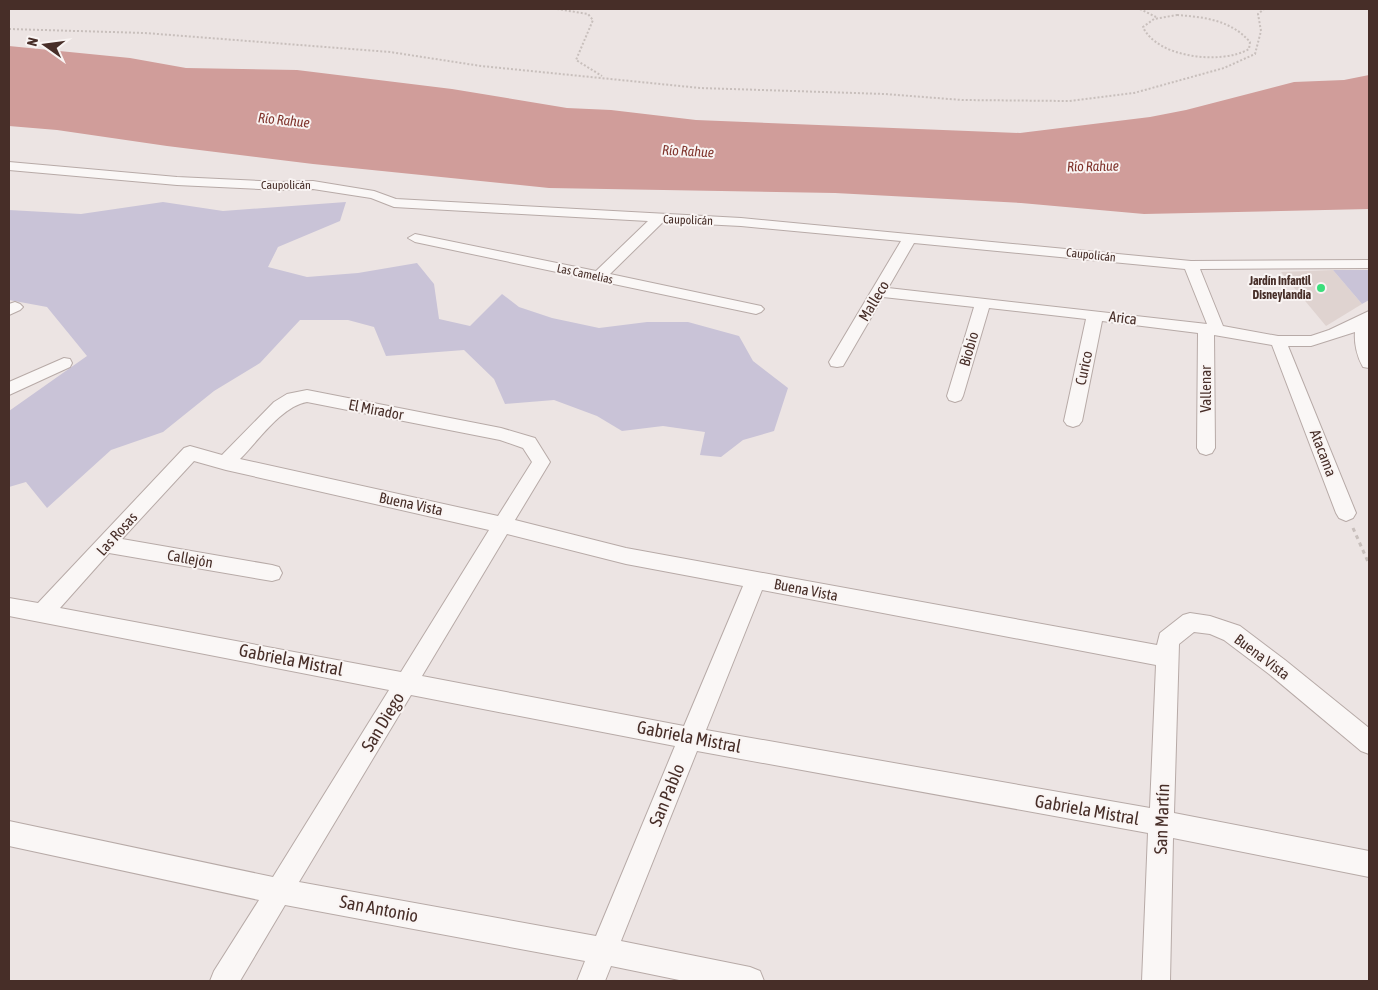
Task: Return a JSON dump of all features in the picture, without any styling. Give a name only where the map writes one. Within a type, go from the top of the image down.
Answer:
[{"type":"street","name":"Caupolicán","points":[[9,166],[177,181],[280,186],[313,185],[374,195],[394,203],[741,222],[1191,265],[1369,264]]},
{"type":"street","points":[[598,277],[658,218]]},
{"type":"street","name":"Las Camelias","points":[[415,238],[756,309]]},
{"type":"street","name":"Malleco","points":[[837,362],[910,238]]},
{"type":"street","name":"Vallenar","points":[[1191,265],[1212,330],[1206,448]]},
{"type":"street","name":"Arica","points":[[879,292],[1095,315],[1278,340],[1311,341],[1335,334],[1366,319]]},
{"type":"street","name":"Biobio","points":[[955,396],[982,303]]},
{"type":"street","name":"Curico","points":[[1073,421],[1095,315]]},
{"type":"street","points":[[1366,319],[1362,340],[1369,363]]},
{"type":"street","name":"Atacama","points":[[1278,340],[1346,514]]},
{"type":"street","points":[[9,389],[64,363]]},
{"type":"street","name":"El Mirador","points":[[226,463],[280,406],[293,398],[307,396],[501,434],[529,443],[541,462]]},
{"type":"street","name":"Buena Vista","points":[[190,453],[226,463],[503,525],[626,556],[1167,657],[1168,640],[1190,622],[1210,625],[1232,633],[1277,667],[1369,743]]},
{"type":"street","name":"Las Rosas","points":[[42,613],[108,545],[190,453]]},
{"type":"street","name":"San Diego","points":[[224,981],[541,462]]},
{"type":"street","name":"Callejón","points":[[108,545],[272,573]]},
{"type":"street","name":"San Pablo","points":[[591,981],[755,581]]},
{"type":"street","name":"Gabriela Mistral","points":[[9,607],[407,682],[690,738],[1162,823],[1369,864]]},
{"type":"street","name":"San Martín","points":[[1156,981],[1167,657]]},
{"type":"street","name":"San Antonio","points":[[9,833],[279,891],[750,981]]},
{"type":"path","points":[[557,9],[588,14],[593,20],[576,60],[603,77]]},
{"type":"path","points":[[1140,9],[1157,18],[1177,15],[1213,20],[1246,35],[1250,42],[1249,48],[1240,54],[1223,57],[1193,55],[1175,51],[1155,42],[1144,32],[1143,27],[1148,21],[1157,18]]},
{"type":"path","points":[[9,29],[145,33],[390,52],[481,66],[700,88],[885,94],[962,100],[1069,101],[1134,93],[1224,68],[1255,54],[1261,31],[1258,14],[1264,9]]},
{"type":"path","points":[[1346,514],[1369,564]]},
{"type":"shaded area","points":[[163,202],[223,211],[346,202],[340,221],[278,247],[268,267],[307,277],[358,273],[417,263],[434,284],[439,319],[470,326],[502,294],[519,307],[552,318],[599,328],[647,322],[688,322],[739,336],[753,361],[788,388],[774,431],[743,440],[721,457],[700,455],[705,432],[663,426],[622,431],[597,416],[554,400],[505,404],[494,379],[464,350],[386,356],[374,327],[348,320],[300,320],[260,363],[214,391],[163,432],[111,450],[47,508],[26,482],[9,487],[9,411],[87,356],[47,307],[9,300],[9,210],[81,214]]},
{"type":"shaded area","name":"Jardín Infantil Disneylandia","points":[[1333,270],[1362,304],[1326,326],[1281,272]]},
{"type":"shaded area","points":[[1333,270],[1369,270],[1369,300],[1362,304]]},
{"type":"water","name":"Río Rahue","points":[[9,46],[130,58],[186,68],[297,70],[452,89],[567,108],[611,110],[696,120],[1020,133],[1150,117],[1186,110],[1294,82],[1344,80],[1369,75],[1369,209],[1144,214],[1021,203],[835,193],[549,188],[313,164],[57,130],[9,126]]},
{"type":"place","name":"Jardín Infantil Disneylandia","points":[[1321,288]]}]
